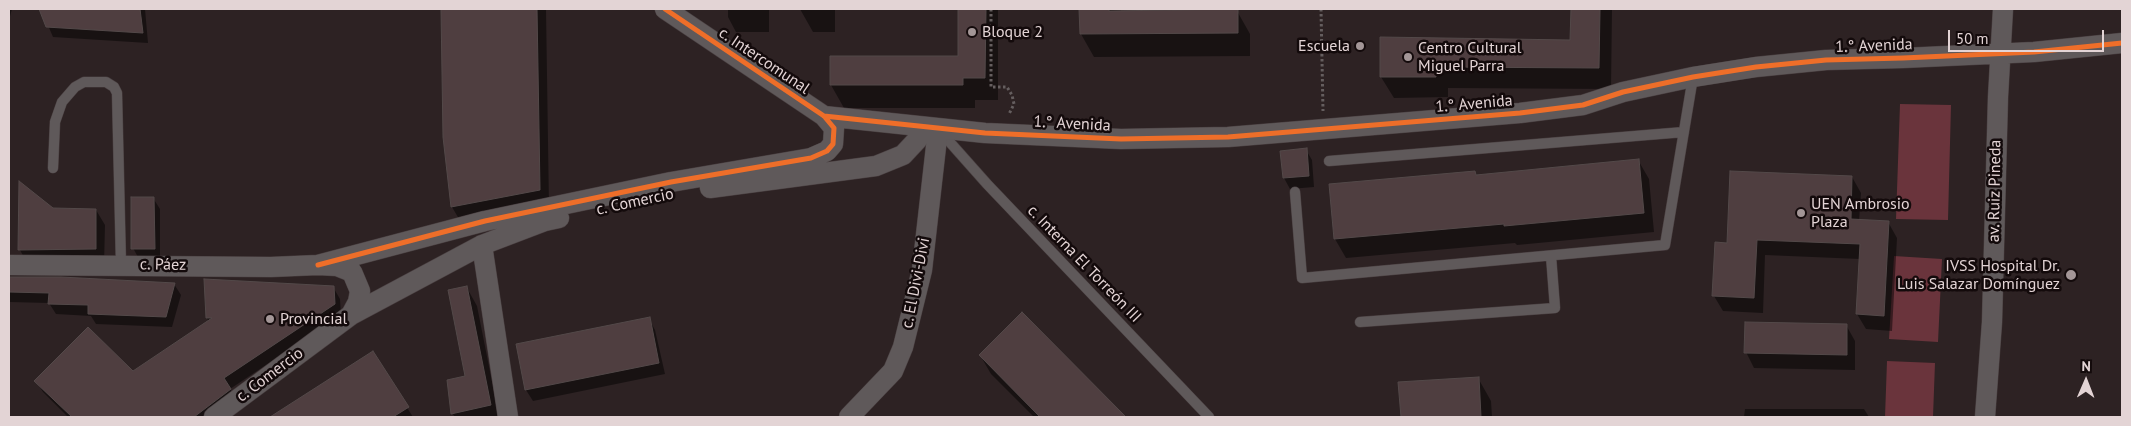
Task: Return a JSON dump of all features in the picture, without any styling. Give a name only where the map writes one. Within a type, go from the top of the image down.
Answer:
[{"type":"street","name":"c. Intercomunal","points":[[666,9],[824,116]]},
{"type":"street","name":"av. Ruiz Pineda","points":[[1985,417],[1992,322],[2003,9]]},
{"type":"street","name":"1.° Avenida","points":[[824,116],[989,133],[1120,139],[1228,136],[1547,110],[1583,105],[1622,92],[1693,77],[1756,67],[1826,60],[2000,54],[2122,43]]},
{"type":"street","points":[[809,175],[833,144],[834,128],[824,116]]},
{"type":"street","name":"c. Comercio","points":[[214,417],[351,314],[482,245],[545,221],[662,194],[876,166],[903,155],[929,128]]},
{"type":"street","name":"c. El Divi-Divi","points":[[849,417],[893,371],[903,347],[922,270],[929,128]]},
{"type":"street","points":[[318,265],[485,221],[671,182],[811,158],[827,151]]},
{"type":"street","points":[[482,245],[508,417]]},
{"type":"street","name":"c. Páez","points":[[9,264],[271,267],[318,265]]},
{"type":"street","points":[[318,265],[337,266],[352,272],[360,290],[358,302],[351,314]]},
{"type":"lane","points":[[1295,192],[1302,278],[1665,246],[1693,77]]},
{"type":"lane","points":[[53,168],[55,122],[62,102],[74,87],[84,82],[106,82],[114,87],[117,110],[121,264]]},
{"type":"lane","name":"c. Interna El Torreón III","points":[[929,128],[987,184],[1209,417]]},
{"type":"lane","points":[[1329,161],[1684,132]]},
{"type":"lane","points":[[1360,322],[1555,308],[1551,256]]},
{"type":"path","points":[[989,133],[1009,115],[1014,104],[1012,95],[1007,87],[991,87],[991,9]]},
{"type":"path","points":[[1321,9],[1324,129]]},
{"type":"shaded area","points":[[1900,104],[1951,105],[1948,220],[1896,219]]},
{"type":"shaded area","points":[[1894,256],[1942,259],[1938,342],[1889,339]]},
{"type":"shaded area","points":[[1887,361],[1935,363],[1933,417],[1885,417]]},
{"type":"building","points":[[39,9],[140,9],[143,33],[46,27]]},
{"type":"building","points":[[441,9],[537,9],[540,190],[451,207],[443,137]]},
{"type":"building","name":"Bloque 2","points":[[958,9],[986,9],[985,78],[963,78],[963,85],[830,85],[830,56],[958,56]]},
{"type":"building","points":[[1079,9],[1109,9],[1109,11],[1238,9],[1238,33],[1080,34]]},
{"type":"building","points":[[1571,9],[1600,9],[1599,68],[1436,67],[1436,77],[1380,77],[1380,37],[1570,40]]},
{"type":"building","points":[[1307,148],[1309,176],[1283,178],[1280,151]]},
{"type":"building","points":[[1639,159],[1644,213],[1334,239],[1329,184],[1475,171],[1476,175]]},
{"type":"building","points":[[1730,171],[1852,176],[1851,219],[1889,221],[1884,316],[1856,314],[1860,244],[1757,240],[1754,298],[1712,296],[1715,242],[1727,243]]},
{"type":"building","points":[[19,181],[53,208],[96,209],[96,249],[18,250]]},
{"type":"building","points":[[131,197],[154,197],[155,249],[131,249]]},
{"type":"building","points":[[9,277],[61,277],[175,283],[166,317],[88,314],[88,305],[48,304],[49,293],[9,292]]},
{"type":"building","points":[[204,279],[334,286],[335,304],[224,378],[231,389],[194,417],[72,417],[34,381],[88,327],[133,371],[212,318],[206,318]]},
{"type":"building","points":[[467,286],[491,405],[451,414],[447,380],[465,376],[448,290]]},
{"type":"building","points":[[1022,312],[1126,417],[1040,417],[979,355]]},
{"type":"building","points":[[650,317],[659,363],[525,390],[516,344]]},
{"type":"building","points":[[1745,322],[1847,324],[1847,355],[1744,353]]},
{"type":"building","points":[[373,351],[409,407],[393,417],[270,417]]},
{"type":"building","points":[[1479,377],[1481,417],[1401,417],[1398,382]]},
{"type":"cycle path","points":[[318,265],[485,221],[671,182],[811,158],[827,151],[833,144],[834,128],[824,116],[665,9]]},
{"type":"cycle path","points":[[824,116],[985,133],[1121,139],[1228,137],[1520,113],[1583,105],[1623,92],[1693,77],[1756,67],[1826,60],[2034,52],[2122,43]]},
{"type":"place","name":"Bloque 2","points":[[972,32]]},
{"type":"place","name":"Escuela","points":[[1360,46]]},
{"type":"place","name":"Centro Cultural Miguel Parra","points":[[1408,57]]},
{"type":"place","name":"UEN Ambrosio Plaza","points":[[1801,213]]},
{"type":"place","name":"IVSS Hospital Dr. Luis Salazar Domínguez","points":[[2071,275]]},
{"type":"place","name":"Provincial","points":[[270,319]]}]
